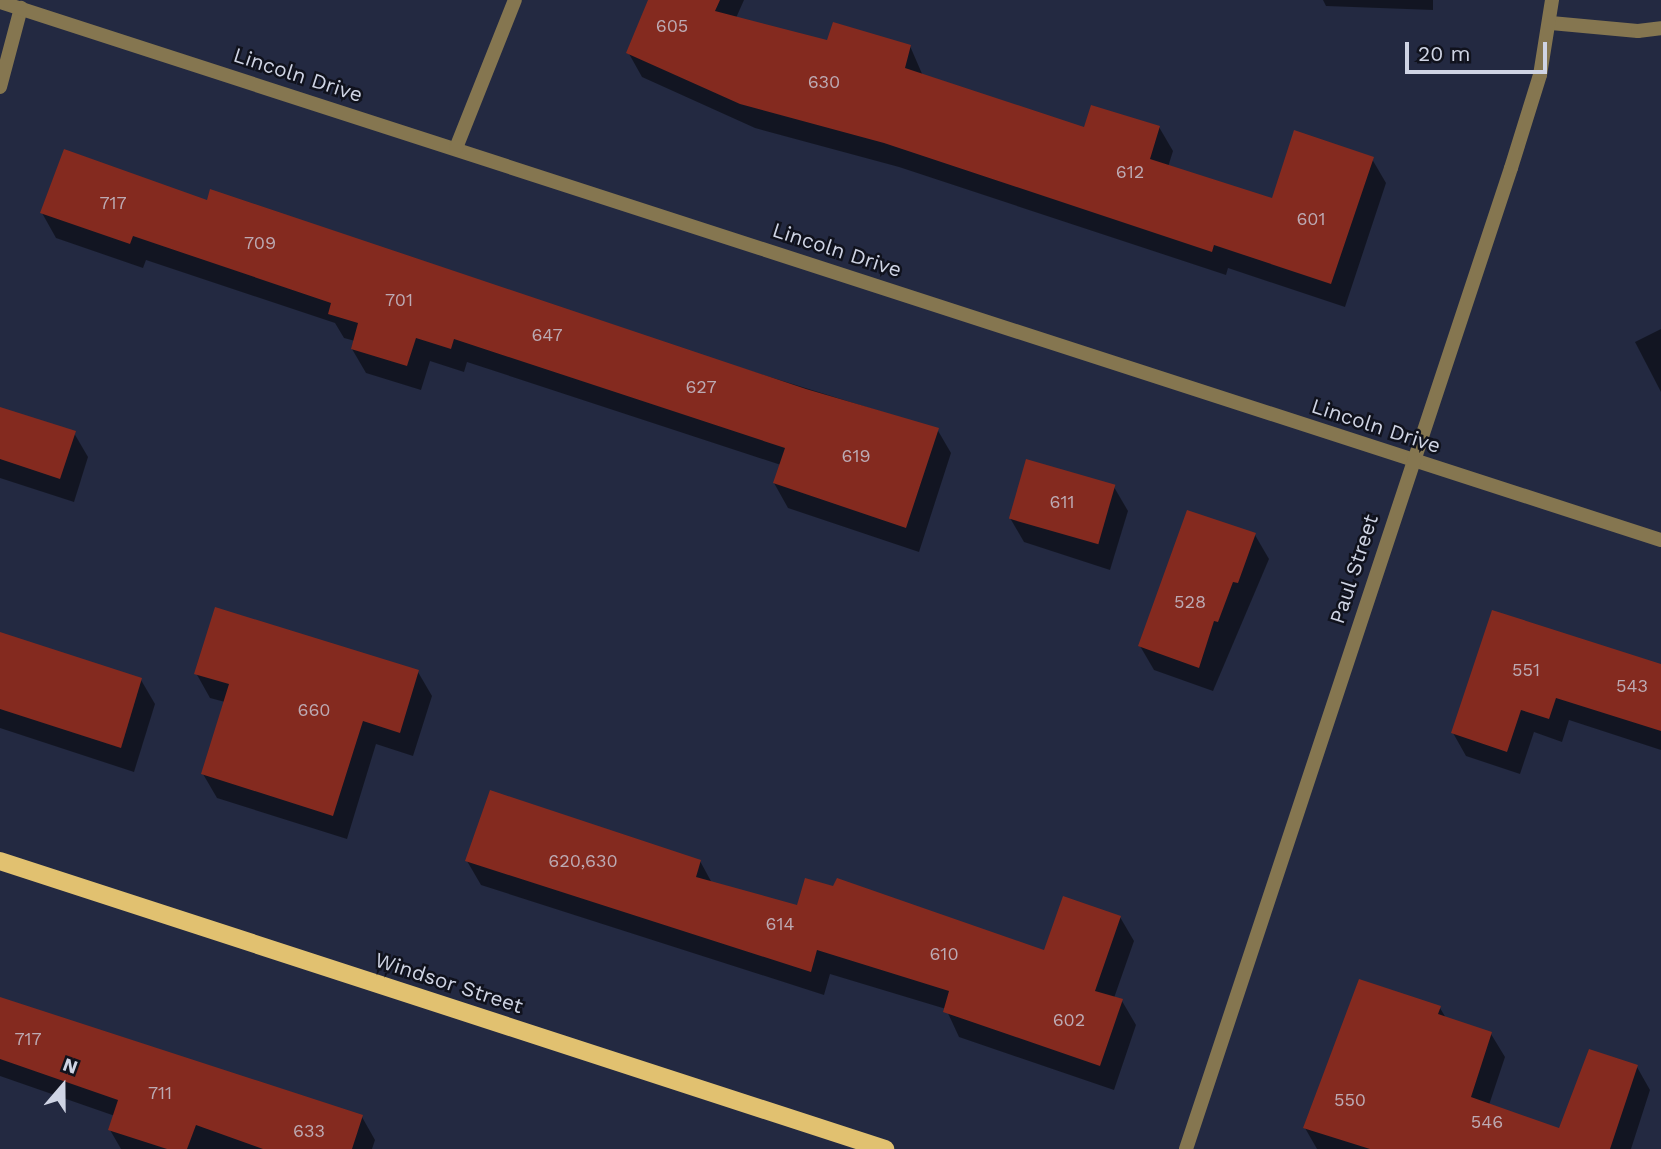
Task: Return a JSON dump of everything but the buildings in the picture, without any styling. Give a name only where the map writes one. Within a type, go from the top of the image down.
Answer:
[{"type":"main road","name":"Windsor Street","points":[[0,861],[885,1149]]},
{"type":"street","points":[[456,148],[515,0]]},
{"type":"street","name":"Paul Street","points":[[1186,1149],[1412,460],[1511,168],[1551,23],[1552,0]]},
{"type":"street","name":"Lincoln Drive","points":[[0,2],[1661,540]]},
{"type":"street","points":[[0,87],[22,8]]},
{"type":"street","points":[[1551,23],[1638,31],[1661,28]]}]
